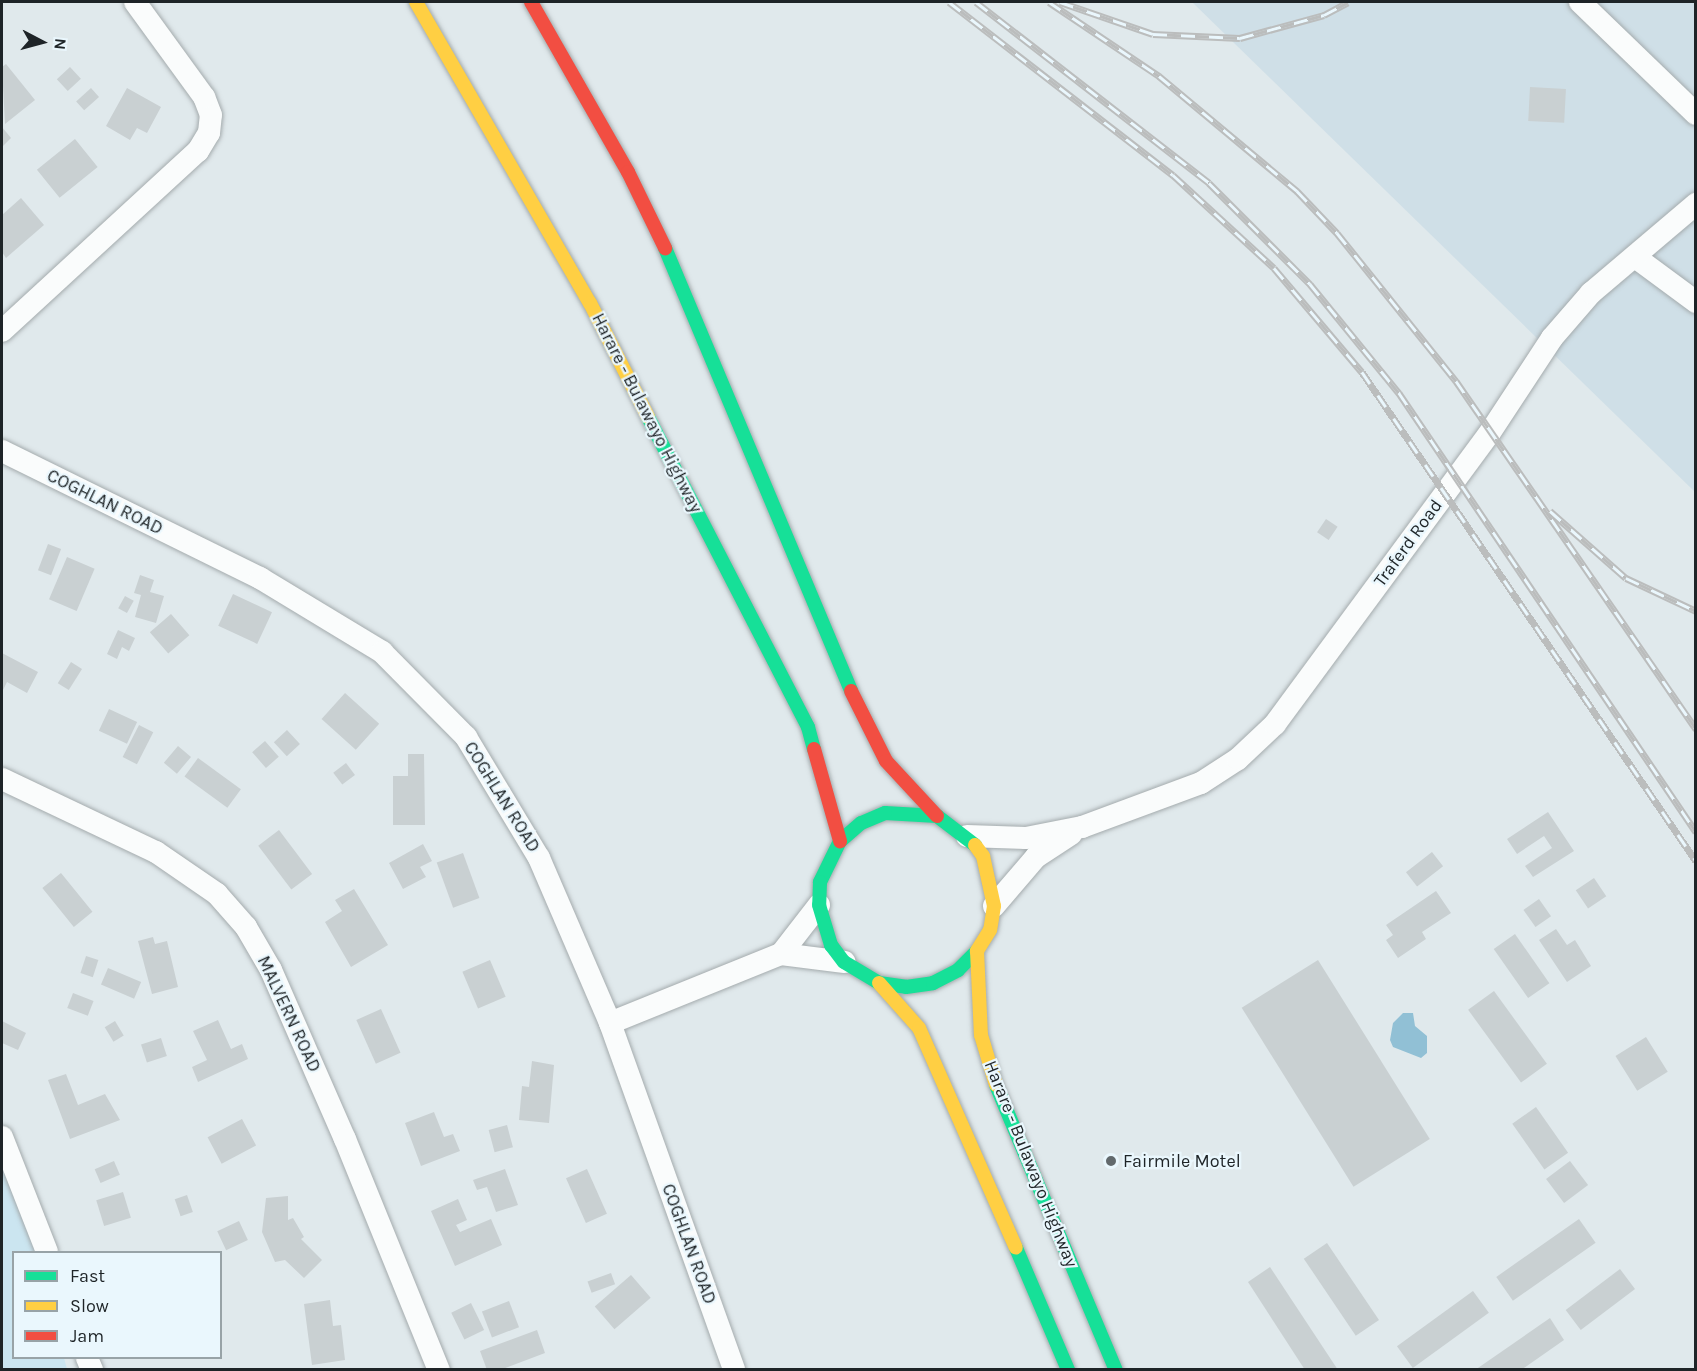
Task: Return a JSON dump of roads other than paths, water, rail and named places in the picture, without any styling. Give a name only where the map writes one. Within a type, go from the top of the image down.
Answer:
[{"type":"highway","name":"Harare - Bulawayo Highway","points":[[416,2],[590,303],[808,727],[840,841]]},
{"type":"highway","points":[[531,2],[628,172],[673,266],[870,735],[886,761],[937,816],[967,836],[983,856],[994,906],[990,930],[977,951],[958,970],[933,983],[906,987],[879,983]]},
{"type":"highway","points":[[937,816],[911,811],[885,813],[861,823],[840,841],[820,882],[819,905],[831,945],[844,962],[879,983],[919,1028],[939,1069],[1068,1370]]},
{"type":"highway","name":"Harare - Bulawayo Highway","points":[[977,951],[981,1035],[996,1085],[1116,1370]]},
{"type":"street","points":[[2,330],[198,151],[209,133],[211,115],[204,97],[135,2]]},
{"type":"street","points":[[1580,2],[1695,114]]},
{"type":"street","name":"Traferd Road","points":[[967,836],[1026,838],[1082,827],[1201,783],[1238,759],[1275,724],[1490,434],[1552,339],[1591,293],[1695,204]]},
{"type":"street","points":[[1635,257],[1695,302]]},
{"type":"street","name":"COGHLAN ROAD","points":[[2,451],[260,578],[382,652],[466,737],[539,858],[610,1023],[734,1370]]},
{"type":"street","name":"MALVERN ROAD","points":[[2,779],[156,852],[218,894],[246,927],[271,969],[345,1139],[439,1370]]},
{"type":"street","name":"Traferd Road","points":[[994,906],[1036,857],[1082,827]]},
{"type":"street","points":[[781,954],[819,905]]},
{"type":"street","points":[[610,1023],[781,954],[844,962]]},
{"type":"street","points":[[2,1137],[47,1251]]},
{"type":"water","points":[[1403,1013],[1413,1013],[1415,1026],[1427,1036],[1427,1053],[1421,1058],[1393,1047],[1390,1040],[1393,1023]]},
{"type":"railway","points":[[949,2],[1173,175],[1274,268],[1362,372],[1696,861]]},
{"type":"railway","points":[[976,2],[1209,183],[1310,284],[1399,393],[1696,832]]},
{"type":"railway","points":[[1049,2],[1159,76],[1297,191],[1337,233],[1456,381],[1696,729]]},
{"type":"railway","points":[[1060,2],[1153,34],[1240,38],[1324,15],[1348,2]]},
{"type":"railway","points":[[1550,511],[1626,578],[1696,611]]},
{"type":"place","name":"Fairmile Motel","points":[[1111,1161]]}]
